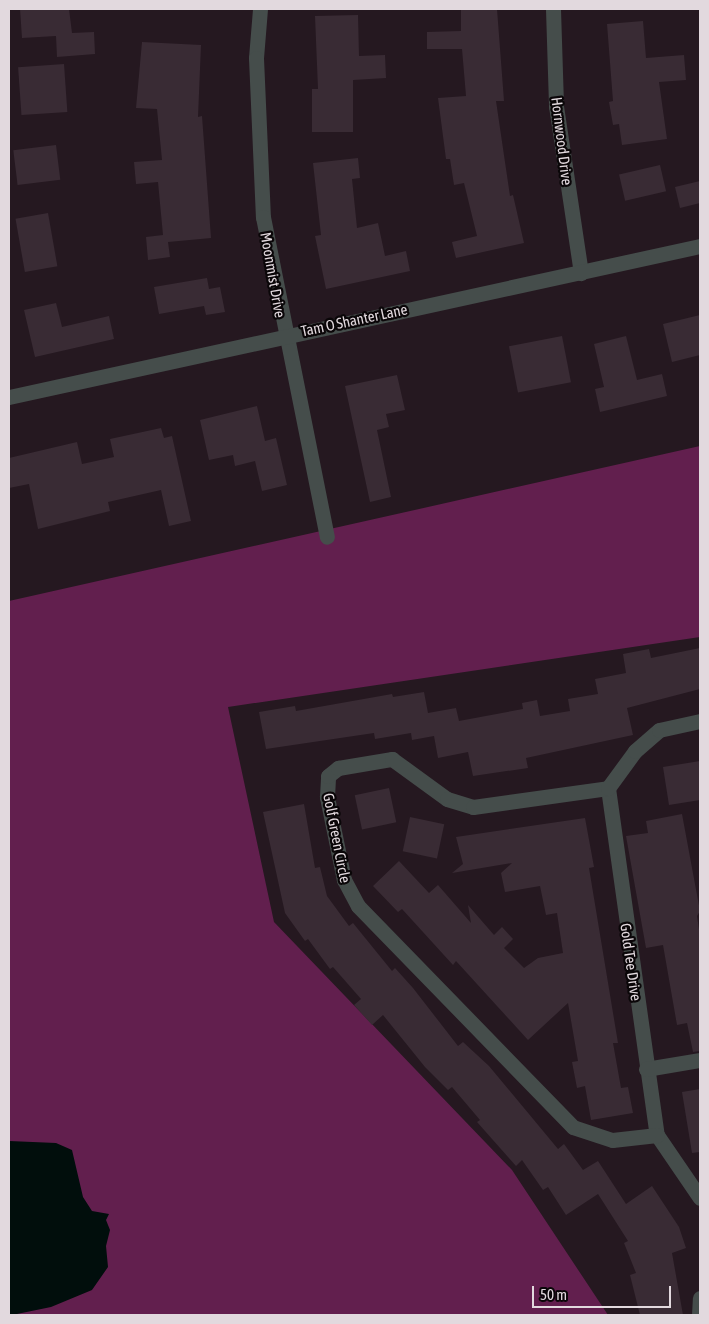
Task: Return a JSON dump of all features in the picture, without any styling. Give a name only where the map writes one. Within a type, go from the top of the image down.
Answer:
[{"type":"street","name":"Moonmist Drive","points":[[260,9],[256,58],[263,217],[284,335],[328,537]]},
{"type":"street","name":"Hornwood Drive","points":[[553,9],[556,106],[581,273]]},
{"type":"street","name":"Tam O Shanter Lane","points":[[9,397],[284,335],[581,273],[700,246]]},
{"type":"street","points":[[608,788],[635,751],[659,730],[700,721]]},
{"type":"street","name":"Golf Green Circle","points":[[608,788],[473,807],[447,799],[403,764],[381,758],[338,768],[328,776],[327,797],[349,895],[573,1127],[612,1140],[657,1135]]},
{"type":"street","name":"Gold Tee Drive","points":[[608,788],[646,1069],[657,1135]]},
{"type":"street","points":[[646,1069],[700,1060]]},
{"type":"street","points":[[657,1135],[700,1198]]},
{"type":"street","points":[[699,1315],[700,1298]]},
{"type":"shaded area","points":[[700,446],[700,637],[228,707],[274,922],[512,1170],[608,1315],[9,1315],[9,601]]},
{"type":"shaded area","points":[[9,1141],[56,1143],[72,1150],[83,1197],[92,1211],[109,1214],[106,1220],[110,1230],[106,1246],[108,1267],[92,1290],[51,1307],[12,1315],[9,1315]]},
{"type":"building","points":[[20,9],[69,9],[72,33],[94,32],[95,54],[57,57],[56,36],[22,38]]},
{"type":"building","points":[[461,9],[497,9],[504,101],[496,101],[510,196],[513,195],[524,243],[456,258],[452,242],[477,236],[464,183],[454,185],[450,159],[446,159],[438,98],[466,96],[462,49],[427,49],[427,32],[461,31]]},
{"type":"building","points":[[358,15],[359,56],[385,55],[386,78],[353,80],[353,132],[312,132],[312,89],[318,89],[315,16]]},
{"type":"building","points":[[643,21],[646,58],[684,55],[686,80],[659,82],[667,139],[622,145],[619,124],[613,125],[609,102],[613,101],[607,24]]},
{"type":"building","points":[[142,42],[201,45],[198,117],[202,116],[211,238],[168,242],[170,257],[148,260],[146,237],[163,235],[158,182],[136,184],[134,162],[162,160],[157,109],[136,108]]},
{"type":"building","points":[[64,64],[67,112],[21,115],[18,67]]},
{"type":"building","points":[[56,145],[60,180],[18,185],[13,150]]},
{"type":"building","points":[[358,158],[360,178],[352,179],[357,228],[378,223],[385,256],[406,251],[410,271],[326,289],[315,236],[321,235],[313,163]]},
{"type":"building","points":[[660,165],[666,191],[625,201],[619,174]]},
{"type":"building","points":[[700,181],[700,203],[680,208],[675,187]]},
{"type":"building","points":[[48,213],[57,266],[25,272],[16,219]]},
{"type":"building","points":[[207,278],[209,289],[220,287],[225,312],[206,315],[204,306],[159,314],[154,287]]},
{"type":"building","points":[[56,303],[62,327],[109,316],[114,339],[35,357],[24,310]]},
{"type":"building","points":[[700,315],[700,355],[672,362],[663,324]]},
{"type":"building","points":[[562,336],[571,382],[518,392],[509,346]]},
{"type":"building","points":[[626,336],[637,380],[662,374],[667,396],[600,412],[595,389],[604,387],[594,344]]},
{"type":"building","points":[[397,375],[405,410],[386,414],[389,427],[377,430],[391,497],[370,502],[345,386]]},
{"type":"building","points":[[257,406],[265,441],[276,438],[287,485],[262,491],[255,461],[235,466],[233,455],[209,460],[200,420]]},
{"type":"building","points":[[161,428],[164,438],[172,436],[191,521],[169,526],[161,490],[108,502],[110,511],[38,529],[29,484],[9,488],[9,458],[77,442],[82,464],[114,457],[110,439]]},
{"type":"building","points":[[700,648],[700,689],[627,708],[633,735],[526,758],[528,768],[473,776],[468,752],[438,758],[434,736],[412,740],[411,733],[375,739],[374,733],[266,749],[259,712],[295,706],[296,711],[392,694],[393,697],[424,692],[428,713],[456,708],[459,721],[523,709],[522,703],[537,700],[540,716],[570,711],[568,699],[598,694],[595,679],[626,673],[623,654],[649,649],[651,658]]},
{"type":"building","points":[[700,761],[700,800],[669,805],[663,767]]},
{"type":"building","points":[[389,788],[396,822],[362,830],[355,795]]},
{"type":"building","points":[[304,804],[315,868],[320,867],[327,896],[349,926],[353,923],[392,971],[395,968],[413,988],[458,1046],[463,1042],[489,1066],[558,1149],[564,1144],[583,1170],[598,1161],[626,1204],[652,1186],[679,1227],[686,1248],[672,1253],[683,1315],[640,1315],[630,1275],[636,1273],[624,1243],[628,1241],[598,1194],[566,1215],[548,1187],[543,1190],[522,1160],[516,1166],[477,1122],[480,1120],[452,1087],[448,1090],[425,1067],[383,1015],[372,1025],[354,1005],[361,999],[333,967],[330,969],[308,939],[305,941],[285,913],[263,812]]},
{"type":"building","points":[[682,814],[700,911],[697,916],[700,936],[700,1051],[693,1052],[687,1023],[677,1025],[663,945],[646,948],[626,836],[648,833],[646,821]]},
{"type":"building","points":[[410,817],[444,824],[437,859],[403,851]]},
{"type":"building","points":[[585,818],[594,867],[589,868],[618,1043],[613,1043],[621,1088],[628,1087],[633,1113],[591,1120],[585,1086],[577,1088],[572,1062],[578,1061],[568,1003],[528,1040],[456,961],[453,965],[402,909],[398,912],[373,886],[399,861],[429,893],[438,885],[471,923],[468,905],[494,935],[502,927],[513,939],[504,948],[524,968],[538,958],[563,953],[557,913],[546,915],[540,886],[505,892],[501,873],[512,863],[452,873],[463,864],[456,837]]},
{"type":"building","points":[[700,1089],[700,1152],[692,1153],[682,1092]]}]
